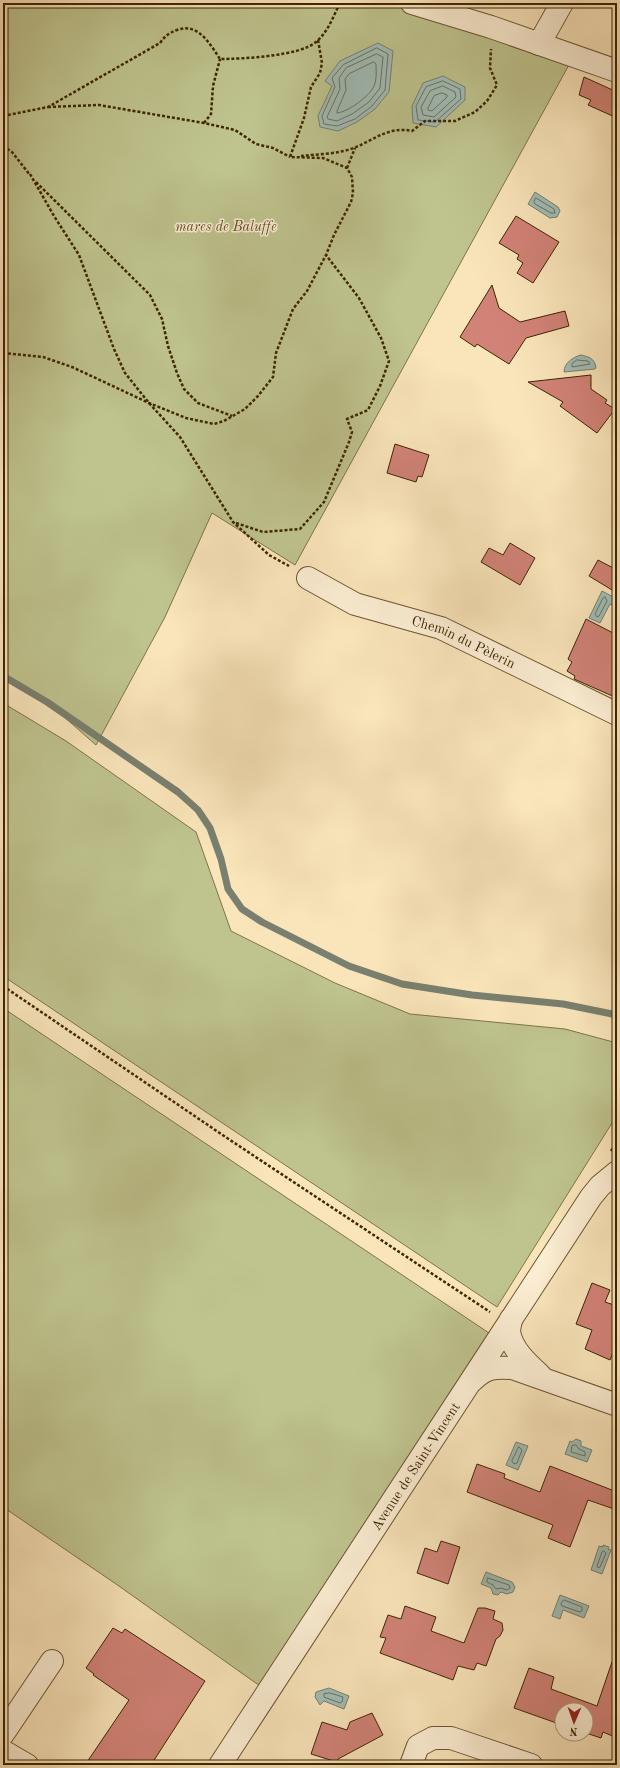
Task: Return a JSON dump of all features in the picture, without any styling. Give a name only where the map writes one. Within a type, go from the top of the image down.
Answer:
[{"type":"street","points":[[412,3],[491,27],[617,71]]},
{"type":"street","points":[[539,44],[562,3]]},
{"type":"street","name":"Chemin du Pèlerin","points":[[308,578],[355,604],[441,628],[617,714]]},
{"type":"street","name":"Avenue de Saint-Vincent","points":[[220,1765],[590,1197],[600,1186],[617,1172]]},
{"type":"street","points":[[510,1321],[509,1331],[514,1346],[528,1364],[542,1378]]},
{"type":"street","points":[[468,1385],[480,1373],[495,1367],[512,1368],[617,1405]]},
{"type":"street","points":[[3,1734],[52,1661]]},
{"type":"street","points":[[411,1765],[418,1746],[433,1738],[451,1738],[531,1765]]},
{"type":"street","points":[[3,1751],[27,1765]]},
{"type":"path","points":[[220,59],[269,56],[303,49],[318,40],[326,32],[340,3]]},
{"type":"path","points":[[48,107],[160,43],[166,34],[184,27],[198,31],[220,59]]},
{"type":"path","points":[[290,157],[324,154],[355,148],[392,130],[403,129],[412,131],[425,121],[455,121],[475,112],[487,101],[497,85],[490,68],[491,27]]},
{"type":"path","points":[[290,157],[304,118],[311,87],[320,73],[322,63],[318,40]]},
{"type":"path","points":[[204,123],[211,114],[213,86],[220,59]]},
{"type":"path","points":[[3,116],[48,107],[99,105],[204,123],[235,130],[256,144],[273,148],[290,157],[323,158],[347,168],[352,177],[353,194],[351,202],[334,235],[326,255],[307,291],[293,309],[276,353],[273,377],[258,396],[245,409],[224,421],[214,424],[186,418],[149,403],[72,367],[43,357],[3,353]]},
{"type":"path","points":[[3,146],[12,152],[40,187],[97,241],[150,295],[162,318],[168,346],[184,389],[198,403],[232,416]]},
{"type":"path","points":[[347,168],[355,148]]},
{"type":"path","points":[[30,174],[54,216],[79,255],[114,349],[125,373],[149,403],[180,437],[233,522],[269,554],[308,578]]},
{"type":"path","points":[[233,522],[263,532],[300,529],[324,502],[330,488],[352,432],[347,419],[368,410],[380,386],[389,361],[381,338],[359,298],[326,255]]},
{"type":"path","points":[[3,986],[230,1140],[510,1321]]},
{"type":"green space","name":"mares de Baluffe","points":[[3,3],[403,3],[570,63],[295,565],[212,513],[165,617],[96,745],[47,702],[3,676]]},
{"type":"green space","points":[[3,703],[66,741],[196,832],[231,931],[335,983],[410,1014],[565,1029],[617,1043],[617,1115],[497,1307],[3,976]]},
{"type":"green space","points":[[3,1008],[489,1333],[260,1686],[116,1584],[3,1507]]},
{"type":"water","points":[[378,43],[393,51],[389,92],[375,109],[357,122],[338,131],[320,127],[318,116],[332,86],[325,81],[340,61]]},
{"type":"water","points":[[443,76],[465,87],[465,100],[436,127],[413,123],[412,106],[423,83]]},
{"type":"water","points":[[535,192],[558,207],[560,211],[557,217],[550,218],[528,204]]},
{"type":"water","points":[[581,355],[589,357],[592,360],[596,367],[595,369],[564,372],[564,369],[570,361]]},
{"type":"water","points":[[602,591],[617,599],[614,606],[610,604],[600,623],[589,618]]},
{"type":"water","points":[[576,1439],[581,1441],[581,1446],[592,1450],[587,1462],[565,1454],[570,1441],[572,1442]]},
{"type":"water","points":[[516,1442],[528,1446],[518,1470],[506,1465]]},
{"type":"water","points":[[603,1545],[609,1547],[608,1549],[611,1550],[602,1574],[591,1570],[599,1546],[603,1547]]},
{"type":"water","points":[[486,1572],[512,1582],[515,1587],[513,1592],[507,1594],[501,1592],[498,1595],[493,1594],[491,1588],[481,1584]]},
{"type":"water","points":[[560,1595],[589,1606],[584,1618],[563,1610],[560,1619],[552,1616]]},
{"type":"water","points":[[329,1688],[349,1696],[344,1709],[324,1701],[320,1705],[315,1697],[316,1692]]},
{"type":"building","points":[[584,77],[617,92],[617,118],[588,105],[591,100],[579,95]]},
{"type":"building","points":[[516,216],[559,242],[533,283],[517,273],[523,263],[517,259],[519,255],[499,243]]},
{"type":"building","points":[[492,285],[499,308],[520,322],[565,311],[569,326],[526,338],[509,364],[477,344],[475,347],[460,337]]},
{"type":"building","points":[[591,375],[591,389],[607,400],[605,403],[615,409],[597,433],[560,406],[563,402],[528,382]]},
{"type":"building","points":[[395,444],[429,455],[422,477],[418,476],[416,482],[387,473]]},
{"type":"building","points":[[510,543],[535,558],[520,585],[481,562],[489,548],[503,555]]},
{"type":"building","points":[[598,560],[617,570],[617,593],[589,576]]},
{"type":"building","points":[[586,619],[617,635],[617,698],[574,679],[575,676],[567,671],[572,662],[568,659]]},
{"type":"building","points":[[592,1283],[610,1290],[605,1302],[617,1306],[617,1342],[610,1360],[585,1349],[592,1330],[576,1324]]},
{"type":"building","points":[[477,1464],[505,1474],[504,1478],[540,1492],[550,1466],[617,1492],[617,1510],[588,1500],[570,1547],[548,1538],[553,1525],[467,1492]]},
{"type":"building","points":[[441,1541],[460,1547],[448,1584],[417,1573],[425,1548],[437,1552]]},
{"type":"building","points":[[405,1606],[436,1617],[431,1631],[464,1643],[478,1608],[485,1608],[495,1611],[493,1619],[502,1623],[503,1630],[500,1636],[496,1639],[486,1666],[477,1663],[474,1670],[458,1666],[453,1680],[380,1653],[386,1638],[380,1637],[388,1615],[401,1619]]},
{"type":"building","points":[[113,1628],[122,1633],[125,1629],[205,1681],[151,1765],[85,1765],[129,1700],[93,1675],[94,1674],[86,1668]]},
{"type":"building","points":[[614,1656],[617,1657],[617,1738],[603,1732],[601,1738],[594,1736],[594,1705],[597,1706]]},
{"type":"building","points":[[529,1668],[554,1677],[551,1689],[586,1702],[554,1702],[554,1722],[514,1708]]},
{"type":"building","points":[[372,1713],[383,1735],[338,1759],[337,1762],[311,1754],[322,1722],[347,1730],[350,1722]]},
{"type":"waterway","points":[[3,676],[47,702],[178,792],[198,810],[210,828],[221,859],[228,889],[242,909],[262,922],[349,966],[402,984],[472,995],[563,1004],[617,1015]]}]
